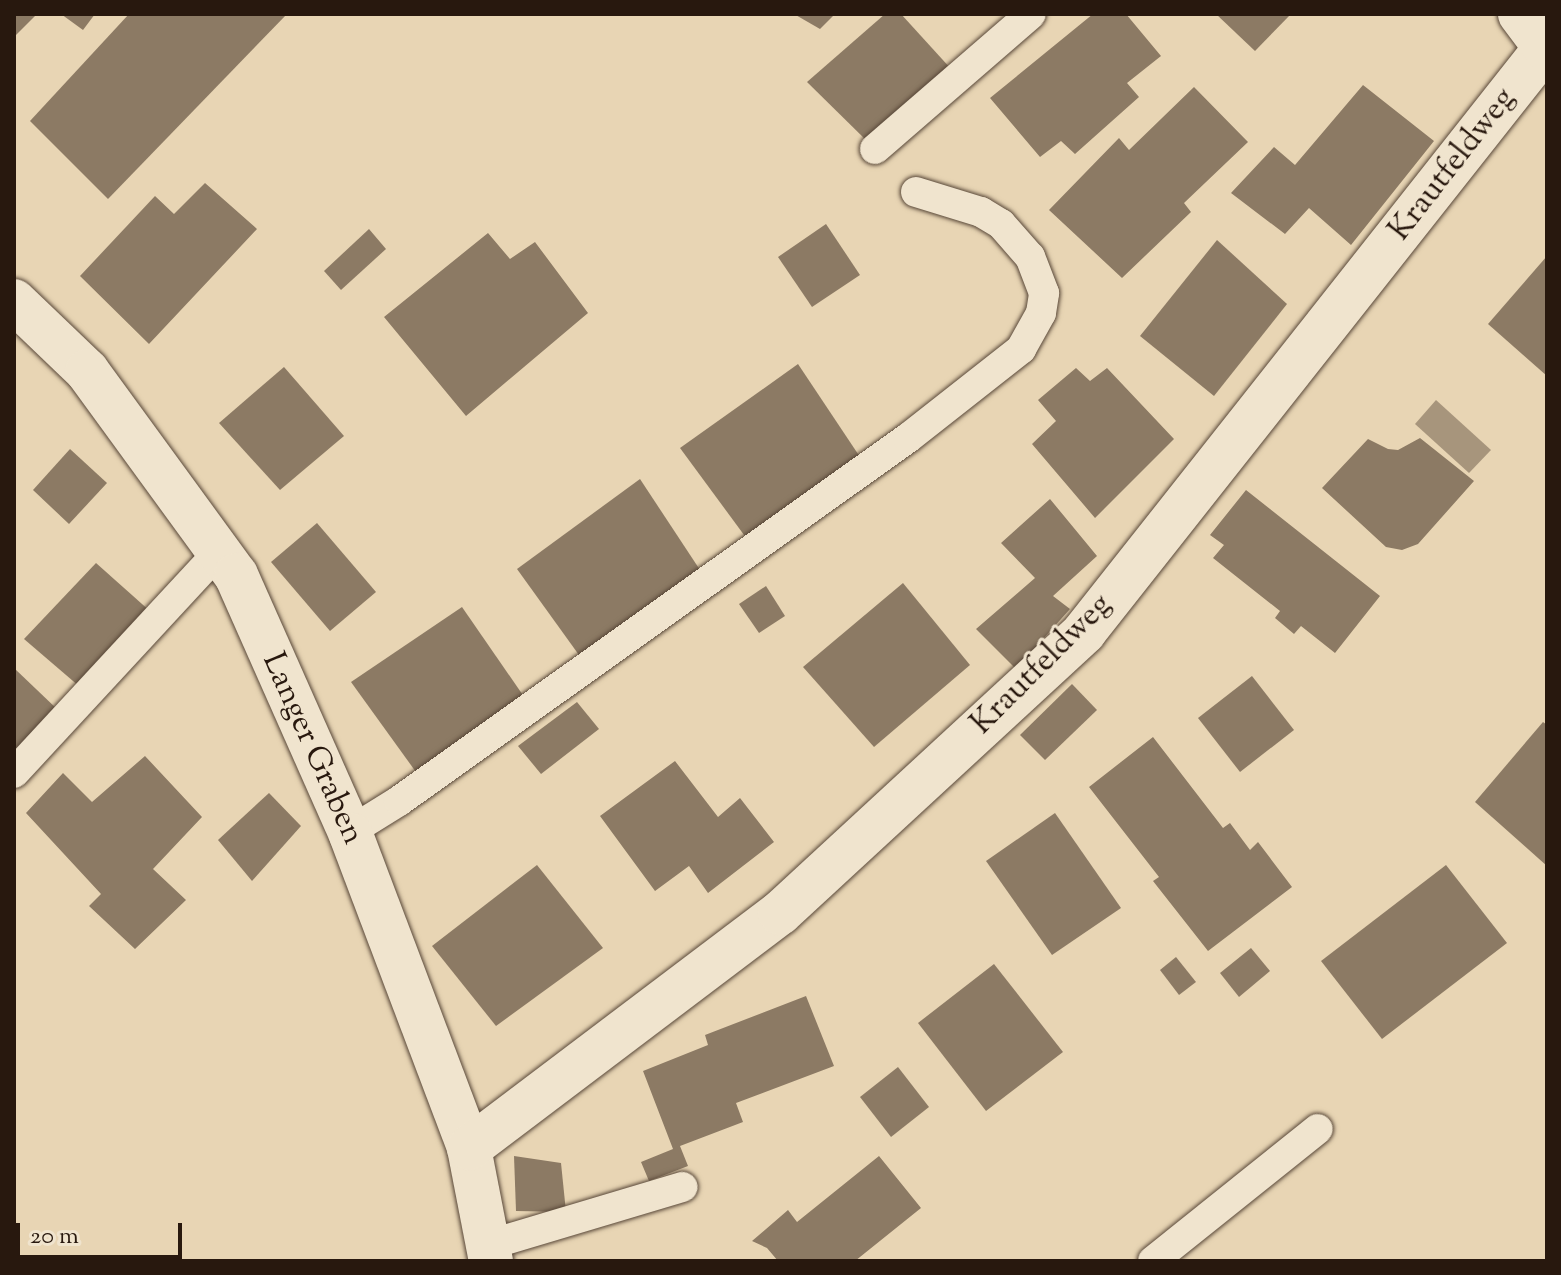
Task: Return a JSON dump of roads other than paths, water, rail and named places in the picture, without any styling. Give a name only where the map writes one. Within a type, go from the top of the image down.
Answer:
[{"type":"street","points":[[1520,14],[1547,48]]},
{"type":"street","name":"Krautfeldweg","points":[[469,1148],[780,913],[1084,632],[1547,48]]},
{"type":"street","name":"Langer Graben","points":[[14,301],[87,371],[236,575],[349,832],[469,1148],[489,1253]]},
{"type":"lane","points":[[875,149],[1031,14]]},
{"type":"lane","points":[[349,832],[412,792],[908,438],[1021,349],[1041,313],[1044,293],[1030,257],[1001,224],[981,212],[916,192]]},
{"type":"lane","points":[[14,773],[219,552]]},
{"type":"lane","points":[[1153,1261],[1318,1129]]},
{"type":"lane","points":[[489,1253],[683,1187]]}]
